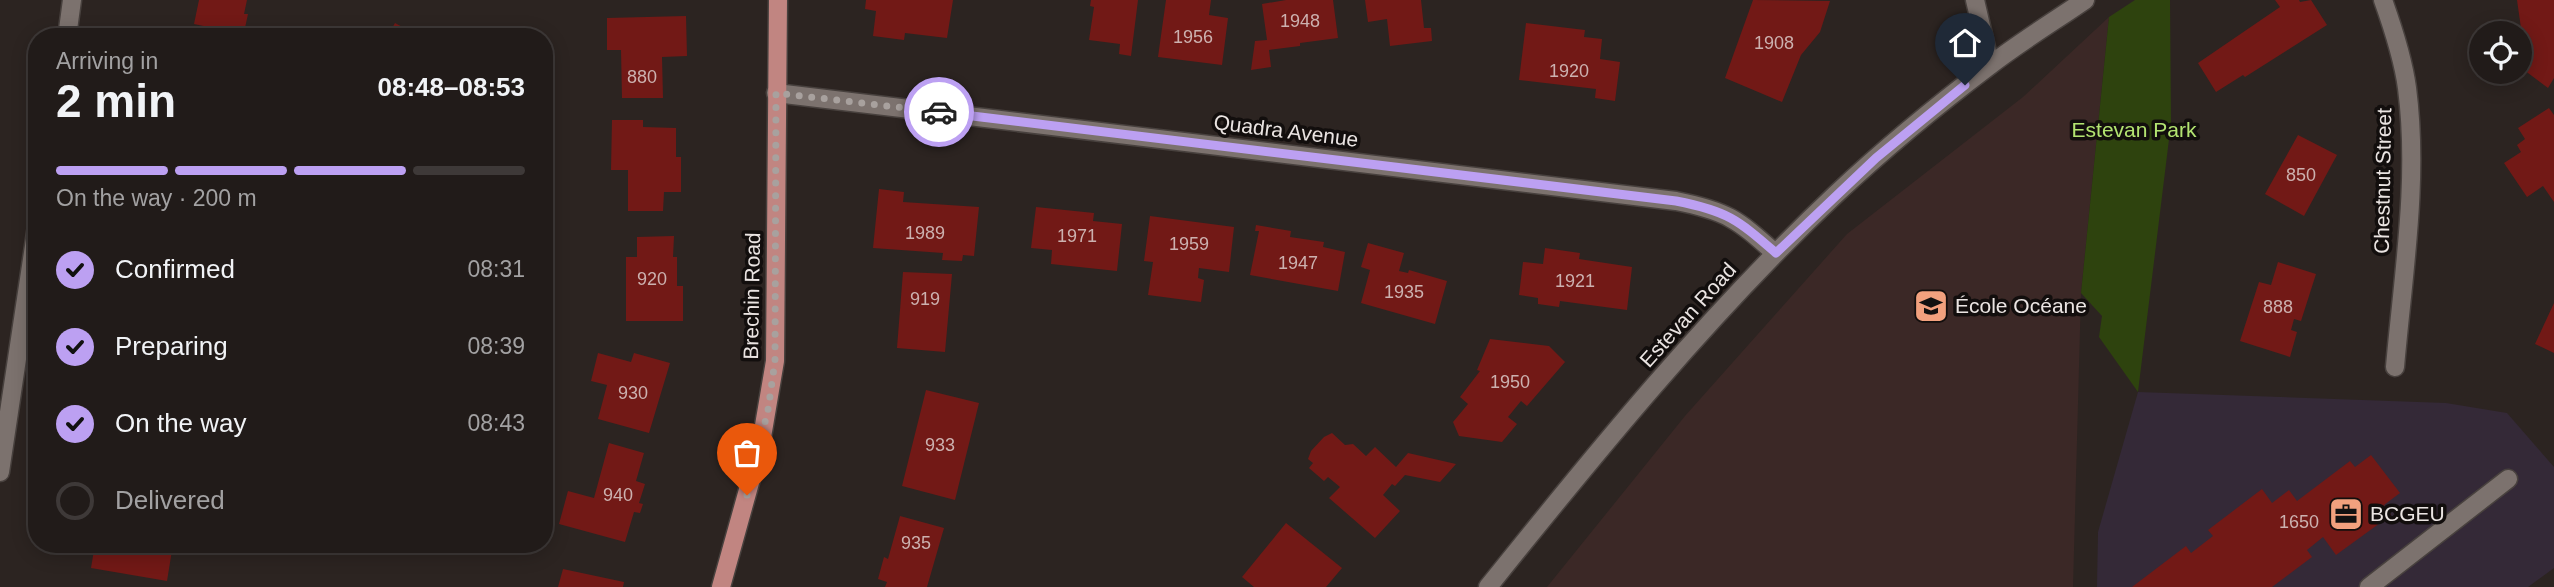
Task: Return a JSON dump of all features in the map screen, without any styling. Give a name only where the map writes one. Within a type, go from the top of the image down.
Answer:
[{"type":"main road","name":"Brechin Road","points":[[722,587],[761,443],[775,361],[778,0]]},
{"type":"street","points":[[67,28],[72,0]]},
{"type":"street","points":[[1975,0],[1990,65]]},
{"type":"street","name":"Estevan Road","points":[[1488,587],[1653,388],[1776,253],[1876,158],[1990,65],[2085,0]]},
{"type":"street","name":"Chestnut Street","points":[[2383,0],[2395,34],[2407,86],[2411,137],[2410,196],[2395,367]]},
{"type":"street","name":"Quadra Avenue","points":[[776,93],[1676,201],[1707,207],[1725,214],[1740,222],[1776,253]]},
{"type":"street","points":[[0,472],[28,286]]},
{"type":"street","points":[[2369,587],[2508,479]]},
{"type":"shaded area","name":"École Océane","points":[[2109,17],[2081,293],[2073,587],[1547,587],[1685,416],[1847,234],[2023,97]]},
{"type":"shaded area","points":[[2138,392],[2446,403],[2507,413],[2554,467],[2554,568],[2528,587],[2097,587],[2098,532]]},
{"type":"green space","name":"Estevan Park","points":[[2135,0],[2170,0],[2171,123],[2138,392],[2099,337],[2102,316],[2081,293],[2109,17]]},
{"type":"building","points":[[199,0],[247,0],[245,28],[213,28],[194,24]]},
{"type":"building","points":[[866,0],[953,0],[947,38],[905,33],[904,40],[873,36],[876,11],[865,9]]},
{"type":"building","points":[[1091,0],[1138,0],[1131,56],[1119,54],[1120,44],[1089,40],[1094,7],[1090,6]]},
{"type":"building","points":[[1166,0],[1211,0],[1209,15],[1228,18],[1222,65],[1158,57]]},
{"type":"building","points":[[1286,0],[1333,0],[1338,38],[1269,50],[1271,67],[1251,70],[1255,41],[1267,40],[1262,4]]},
{"type":"building","points":[[1365,0],[1421,0],[1424,28],[1431,28],[1432,41],[1390,46],[1387,19],[1368,22]]},
{"type":"building","points":[[1753,0],[1830,1],[1820,32],[1801,55],[1782,102],[1725,78]]},
{"type":"building","points":[[2275,0],[2311,0],[2327,25],[2245,77],[2243,75],[2216,92],[2198,63],[2280,7]]},
{"type":"building","points":[[2517,0],[2554,0],[2554,78],[2548,88],[2532,76],[2532,21],[2520,21]]},
{"type":"building","points":[[686,16],[687,56],[662,57],[663,98],[622,98],[621,50],[607,50],[607,18]]},
{"type":"building","points":[[1526,23],[1585,30],[1584,37],[1602,39],[1600,59],[1620,62],[1615,101],[1595,98],[1596,89],[1519,80]]},
{"type":"building","points":[[2549,108],[2554,115],[2554,202],[2543,186],[2527,197],[2504,163],[2521,152],[2517,145],[2525,139],[2518,128]]},
{"type":"building","points":[[612,120],[643,120],[643,127],[676,128],[676,157],[681,157],[681,192],[664,192],[663,211],[628,211],[628,170],[611,170]]},
{"type":"building","points":[[2298,135],[2337,155],[2304,216],[2265,194]]},
{"type":"building","points":[[879,189],[904,192],[903,202],[979,207],[974,256],[963,255],[962,261],[942,260],[943,253],[873,248]]},
{"type":"building","points":[[1036,207],[1094,213],[1093,221],[1122,224],[1117,271],[1051,264],[1052,250],[1031,248]]},
{"type":"building","points":[[1150,216],[1234,227],[1229,272],[1199,268],[1198,278],[1204,280],[1201,302],[1148,295],[1153,262],[1144,261]]},
{"type":"building","points":[[1256,225],[1291,231],[1290,237],[1324,242],[1323,247],[1345,252],[1338,291],[1250,275],[1259,231],[1255,231]]},
{"type":"building","points":[[674,236],[673,257],[677,257],[677,286],[683,286],[683,321],[626,321],[626,257],[637,257],[637,237]]},
{"type":"building","points":[[1368,243],[1404,253],[1399,271],[1408,273],[1409,270],[1447,281],[1435,324],[1361,303],[1370,270],[1361,267]]},
{"type":"building","points":[[1545,248],[1580,253],[1579,259],[1632,267],[1627,310],[1560,301],[1559,307],[1538,304],[1538,298],[1519,295],[1523,262],[1543,264]]},
{"type":"building","points":[[2278,262],[2316,274],[2301,321],[2294,319],[2291,330],[2297,332],[2290,357],[2240,341],[2259,282],[2271,285]]},
{"type":"building","points":[[903,272],[952,274],[945,352],[897,348]]},
{"type":"building","points":[[2554,303],[2554,353],[2535,344]]},
{"type":"building","points":[[1490,339],[1549,346],[1565,362],[1527,406],[1521,401],[1508,417],[1517,424],[1502,442],[1459,436],[1453,422],[1468,404],[1460,397],[1480,371],[1477,370]]},
{"type":"building","points":[[598,353],[631,362],[634,353],[670,363],[649,433],[598,419],[607,385],[591,381]]},
{"type":"building","points":[[926,390],[979,403],[955,500],[902,486]]},
{"type":"building","points":[[1332,433],[1345,445],[1353,444],[1366,456],[1375,447],[1396,467],[1408,453],[1456,464],[1440,482],[1405,475],[1395,486],[1392,484],[1383,495],[1400,511],[1375,538],[1329,498],[1340,487],[1328,477],[1324,481],[1309,468],[1313,463],[1308,459],[1311,451],[1324,437]]},
{"type":"building","points":[[609,443],[644,453],[636,481],[645,484],[639,503],[643,504],[640,513],[634,512],[625,542],[559,524],[568,491],[594,498]]},
{"type":"building","points":[[2371,455],[2400,493],[2384,505],[2391,515],[2336,555],[2323,537],[2307,550],[2312,557],[2272,587],[2132,587],[2186,546],[2191,553],[2213,536],[2208,530],[2262,489],[2272,503],[2289,490],[2297,501],[2350,461],[2355,467]]},
{"type":"building","points":[[900,516],[944,528],[927,587],[885,587],[887,582],[878,579],[884,557],[888,559]]},
{"type":"building","points":[[1286,523],[1342,568],[1326,587],[1254,587],[1242,577]]},
{"type":"building","points":[[94,553],[172,553],[167,581],[91,568]]},
{"type":"building","points":[[563,569],[624,582],[623,587],[558,587]]},
{"type":"way so far","points":[[747,495],[768,410],[775,361],[776,93],[939,112]]},
{"type":"place","name":"École Océane","points":[[1931,306]]},
{"type":"place","name":"BCGEU","points":[[2346,514]]},
{"type":"route","points":[[939,112],[1676,201],[1707,207],[1725,214],[1740,222],[1776,253],[1876,158],[1965,85]]}]
